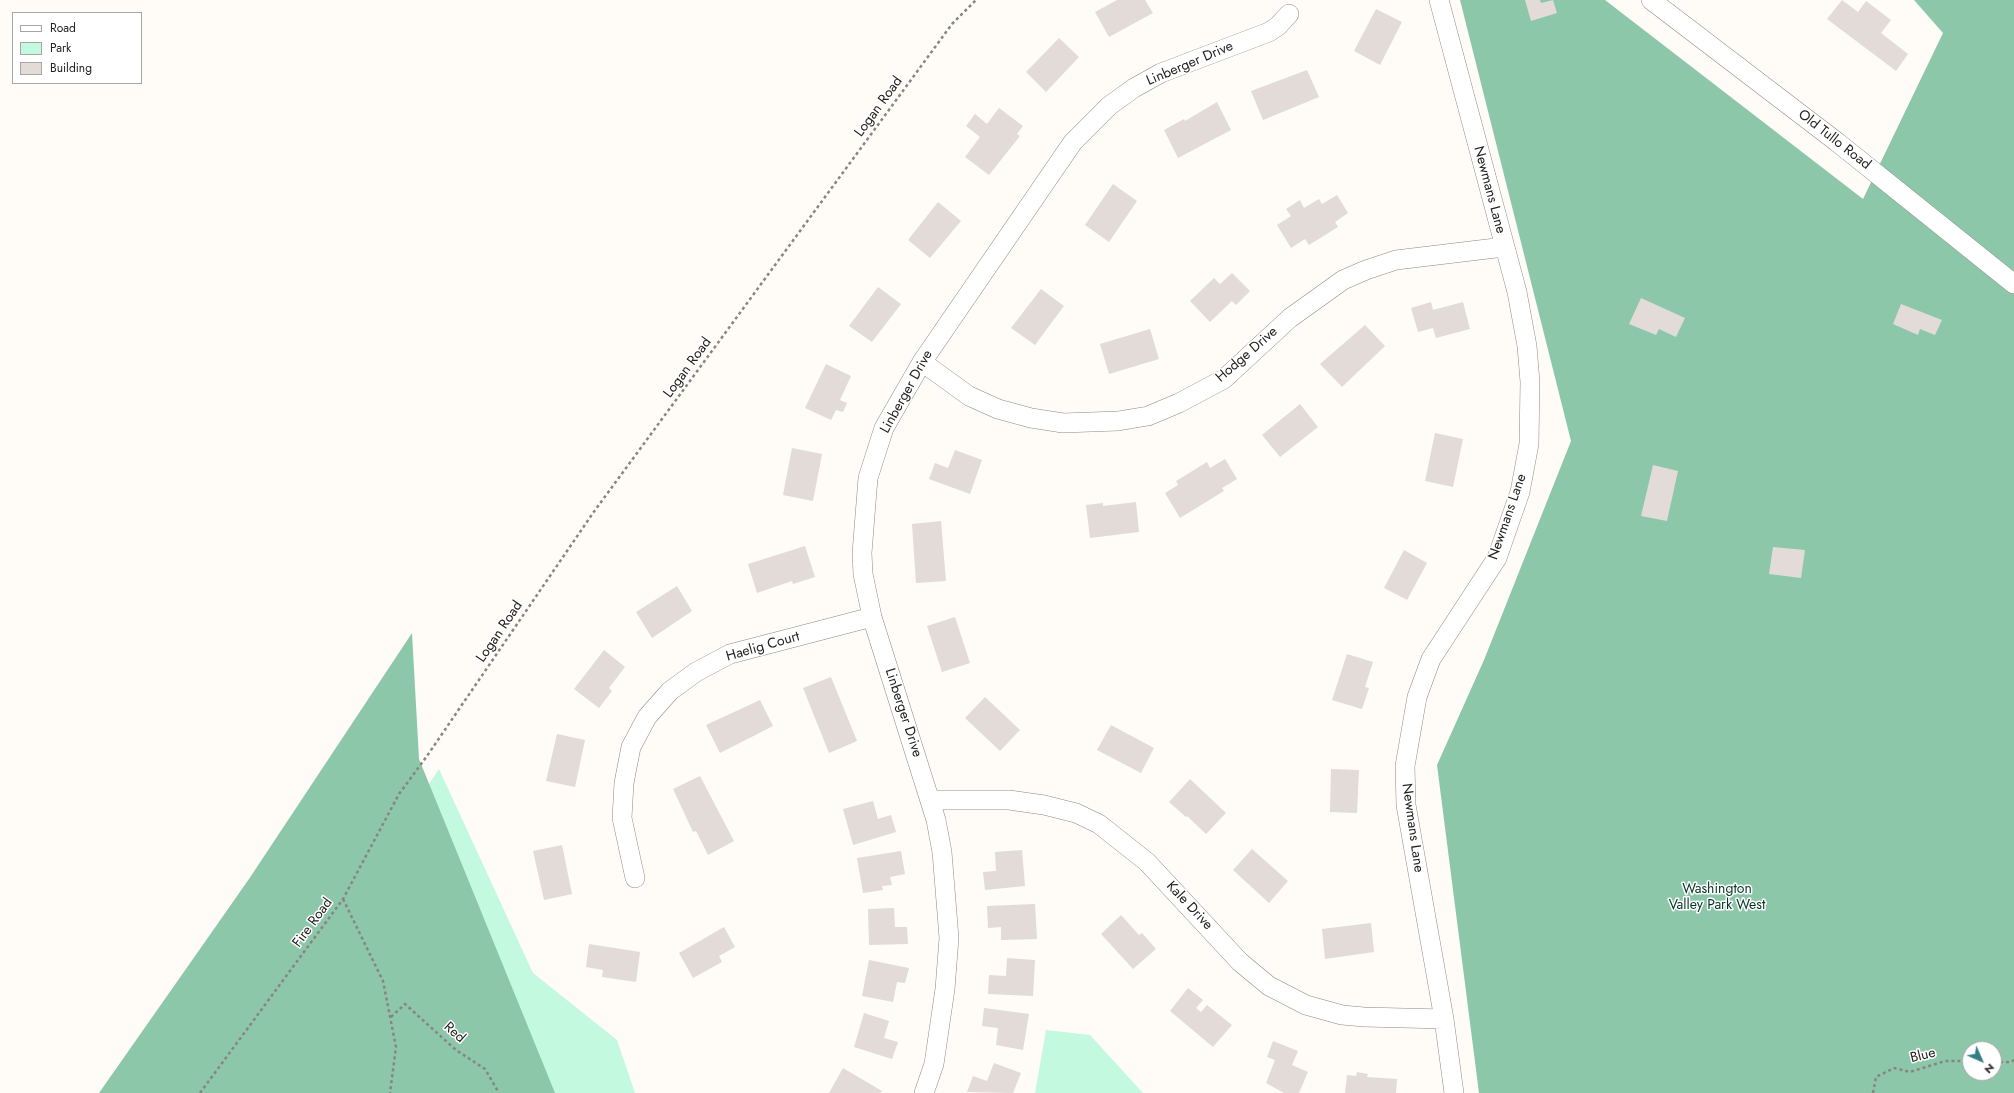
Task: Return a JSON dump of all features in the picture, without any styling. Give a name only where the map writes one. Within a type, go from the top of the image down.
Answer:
[{"type":"street","name":"Newmans Lane","points":[[1439,0],[1516,292],[1527,346],[1530,382],[1529,444],[1520,492],[1497,558],[1431,659],[1417,697],[1404,766],[1406,805],[1444,1019],[1454,1093]]},
{"type":"street","name":"Old Tullo Road","points":[[1651,0],[1837,142],[2014,284]]},
{"type":"street","name":"Linberger Drive","points":[[924,1093],[934,1064],[946,989],[949,938],[942,852],[930,800],[872,617],[863,574],[862,553],[868,478],[884,428],[922,362],[1073,142],[1109,106],[1134,88],[1161,73],[1269,32],[1278,26],[1289,14]]},
{"type":"street","name":"Hodge Drive","points":[[922,362],[969,396],[998,409],[1031,418],[1063,423],[1118,421],[1148,416],[1179,403],[1224,379],[1290,318],[1343,280],[1366,270],[1396,260],[1504,247]]},
{"type":"street","name":"Haelig Court","points":[[635,878],[622,818],[624,783],[630,747],[652,712],[670,691],[696,672],[730,654],[872,617]]},
{"type":"street","name":"Kale Drive","points":[[930,800],[1009,800],[1044,805],[1076,813],[1099,824],[1147,862],[1240,962],[1269,986],[1306,1005],[1342,1015],[1444,1019]]},
{"type":"path","name":"Logan Road","points":[[427,756],[593,513],[947,31],[976,0]]},
{"type":"path","name":"Fire Road","points":[[200,1093],[343,899],[399,794],[427,756]]},
{"type":"path","points":[[343,899],[383,981],[396,1047],[390,1093]]},
{"type":"path","name":"Red","points":[[391,1018],[405,1004],[456,1050],[485,1068],[499,1093]]},
{"type":"path","points":[[2002,1062],[2011,1062],[2014,1060]]},
{"type":"path","name":"Blue","points":[[1873,1093],[1876,1077],[1894,1068],[1910,1072],[1945,1061],[1962,1061]]},
{"type":"green space","name":"Washington Valley Park West","points":[[1460,0],[1605,0],[1863,199],[1943,33],[1914,0],[2014,0],[2014,1093],[1479,1093],[1437,765],[1484,660],[1571,441]]},
{"type":"green space","points":[[412,633],[419,759],[555,1093],[99,1093],[249,879]]},
{"type":"green space","points":[[439,769],[533,973],[617,1040],[635,1093],[241,1093],[388,844]]},
{"type":"green space","points":[[1046,1030],[1090,1035],[1143,1093],[1035,1093]]},
{"type":"building","points":[[1117,0],[1145,0],[1153,13],[1109,37],[1095,12]]},
{"type":"building","points":[[1525,0],[1540,0],[1541,3],[1553,0],[1557,13],[1531,21]]},
{"type":"building","points":[[1842,0],[1858,12],[1866,1],[1891,20],[1881,33],[1908,54],[1896,71],[1827,19]]},
{"type":"building","points":[[1376,9],[1402,22],[1380,65],[1354,51]]},
{"type":"building","points":[[1059,38],[1079,57],[1046,92],[1026,72]]},
{"type":"building","points":[[1307,70],[1319,97],[1263,120],[1251,91]]},
{"type":"building","points":[[1217,102],[1231,130],[1178,158],[1164,130],[1184,119],[1185,121]]},
{"type":"building","points":[[999,108],[1023,126],[1017,134],[1020,136],[989,175],[965,157],[980,137],[966,126],[975,114],[987,124]]},
{"type":"building","points":[[1113,184],[1137,201],[1109,242],[1085,225]]},
{"type":"building","points":[[1337,195],[1348,213],[1335,222],[1338,227],[1309,245],[1305,239],[1291,248],[1277,225],[1291,216],[1286,209],[1300,200],[1304,208],[1319,199],[1322,204]]},
{"type":"building","points":[[938,202],[961,221],[930,258],[908,240]]},
{"type":"building","points":[[1232,273],[1250,291],[1236,305],[1232,301],[1210,322],[1190,301],[1214,278],[1220,284]]},
{"type":"building","points":[[878,287],[901,304],[872,342],[849,326]]},
{"type":"building","points":[[1041,289],[1064,306],[1035,345],[1011,328]]},
{"type":"building","points":[[1641,298],[1685,318],[1676,337],[1659,329],[1656,335],[1629,324]]},
{"type":"building","points":[[1431,302],[1433,310],[1463,302],[1470,329],[1436,338],[1433,328],[1418,332],[1411,308]]},
{"type":"building","points":[[1901,304],[1942,320],[1935,335],[1920,329],[1918,335],[1893,324]]},
{"type":"building","points":[[1365,325],[1385,346],[1342,387],[1320,364]]},
{"type":"building","points":[[1150,329],[1159,359],[1109,374],[1100,344]]},
{"type":"building","points":[[826,364],[851,376],[840,400],[847,403],[843,412],[836,410],[831,420],[805,408]]},
{"type":"building","points":[[1300,404],[1318,427],[1280,457],[1262,435]]},
{"type":"building","points":[[1435,433],[1463,439],[1453,487],[1425,481]]},
{"type":"building","points":[[792,448],[822,454],[813,501],[783,495]]},
{"type":"building","points":[[955,450],[982,460],[970,494],[929,479],[935,463],[948,468]]},
{"type":"building","points":[[1225,459],[1237,479],[1222,488],[1224,491],[1180,518],[1165,493],[1178,485],[1176,481],[1207,462],[1210,468]]},
{"type":"building","points":[[1653,465],[1678,471],[1667,521],[1641,516]]},
{"type":"building","points":[[1136,502],[1139,532],[1090,538],[1086,505],[1103,503],[1103,506]]},
{"type":"building","points":[[941,521],[946,581],[916,583],[912,524]]},
{"type":"building","points":[[805,546],[815,577],[793,584],[792,581],[757,593],[748,564]]},
{"type":"building","points":[[1773,547],[1805,550],[1801,578],[1769,574]]},
{"type":"building","points":[[1404,550],[1427,563],[1407,600],[1384,588]]},
{"type":"building","points":[[677,586],[692,611],[652,638],[636,612]]},
{"type":"building","points":[[955,617],[970,663],[942,672],[927,626]]},
{"type":"building","points":[[604,650],[625,667],[609,688],[612,691],[599,708],[574,689]]},
{"type":"building","points":[[1347,654],[1373,662],[1365,687],[1369,688],[1362,709],[1332,700]]},
{"type":"building","points":[[831,677],[857,741],[829,753],[803,688]]},
{"type":"building","points":[[985,697],[1020,730],[1000,751],[965,718]]},
{"type":"building","points":[[760,700],[773,726],[720,753],[706,725]]},
{"type":"building","points":[[1111,725],[1154,748],[1141,773],[1097,750]]},
{"type":"building","points":[[557,734],[585,740],[575,787],[546,781]]},
{"type":"building","points":[[1331,769],[1359,770],[1357,813],[1330,812]]},
{"type":"building","points":[[700,776],[734,841],[708,855],[696,831],[693,832],[673,789]]},
{"type":"building","points":[[1190,779],[1226,813],[1206,834],[1169,802]]},
{"type":"building","points":[[873,801],[878,819],[891,815],[896,832],[853,845],[843,809]]},
{"type":"building","points":[[562,845],[572,894],[544,900],[533,851]]},
{"type":"building","points":[[1252,849],[1288,881],[1269,903],[1233,870]]},
{"type":"building","points":[[1022,850],[1025,886],[985,890],[983,872],[996,871],[995,852]]},
{"type":"building","points":[[901,851],[905,874],[890,877],[892,885],[882,886],[883,890],[863,893],[857,858]]},
{"type":"building","points":[[1035,904],[1037,939],[1001,940],[1001,927],[988,928],[987,906]]},
{"type":"building","points":[[894,908],[895,927],[907,927],[908,944],[869,945],[868,909]]},
{"type":"building","points":[[1121,915],[1139,935],[1142,933],[1156,949],[1133,969],[1101,934]]},
{"type":"building","points":[[1371,923],[1374,952],[1325,959],[1322,929]]},
{"type":"building","points":[[724,927],[735,947],[719,956],[722,962],[693,978],[679,953]]},
{"type":"building","points":[[589,944],[640,952],[636,982],[602,977],[603,970],[586,967]]},
{"type":"building","points":[[1007,958],[1035,960],[1033,996],[988,994],[989,975],[1006,976]]},
{"type":"building","points":[[869,960],[909,968],[905,983],[897,982],[893,1002],[862,996]]},
{"type":"building","points":[[1188,988],[1203,1000],[1196,1008],[1201,1012],[1207,1005],[1232,1025],[1213,1047],[1170,1011]]},
{"type":"building","points":[[984,1008],[1029,1014],[1023,1050],[996,1045],[998,1028],[982,1026]]},
{"type":"building","points":[[864,1013],[889,1021],[884,1038],[898,1042],[892,1059],[854,1047]]},
{"type":"building","points":[[1273,1041],[1298,1051],[1292,1065],[1308,1072],[1299,1093],[1284,1093],[1266,1083],[1275,1060],[1267,1057]]},
{"type":"building","points":[[994,1063],[1021,1073],[1013,1093],[967,1092],[973,1076],[987,1081]]},
{"type":"building","points":[[843,1068],[882,1091],[880,1093],[829,1093]]},
{"type":"building","points":[[1357,1072],[1368,1074],[1367,1077],[1397,1079],[1396,1093],[1345,1093],[1347,1075],[1356,1076]]}]
